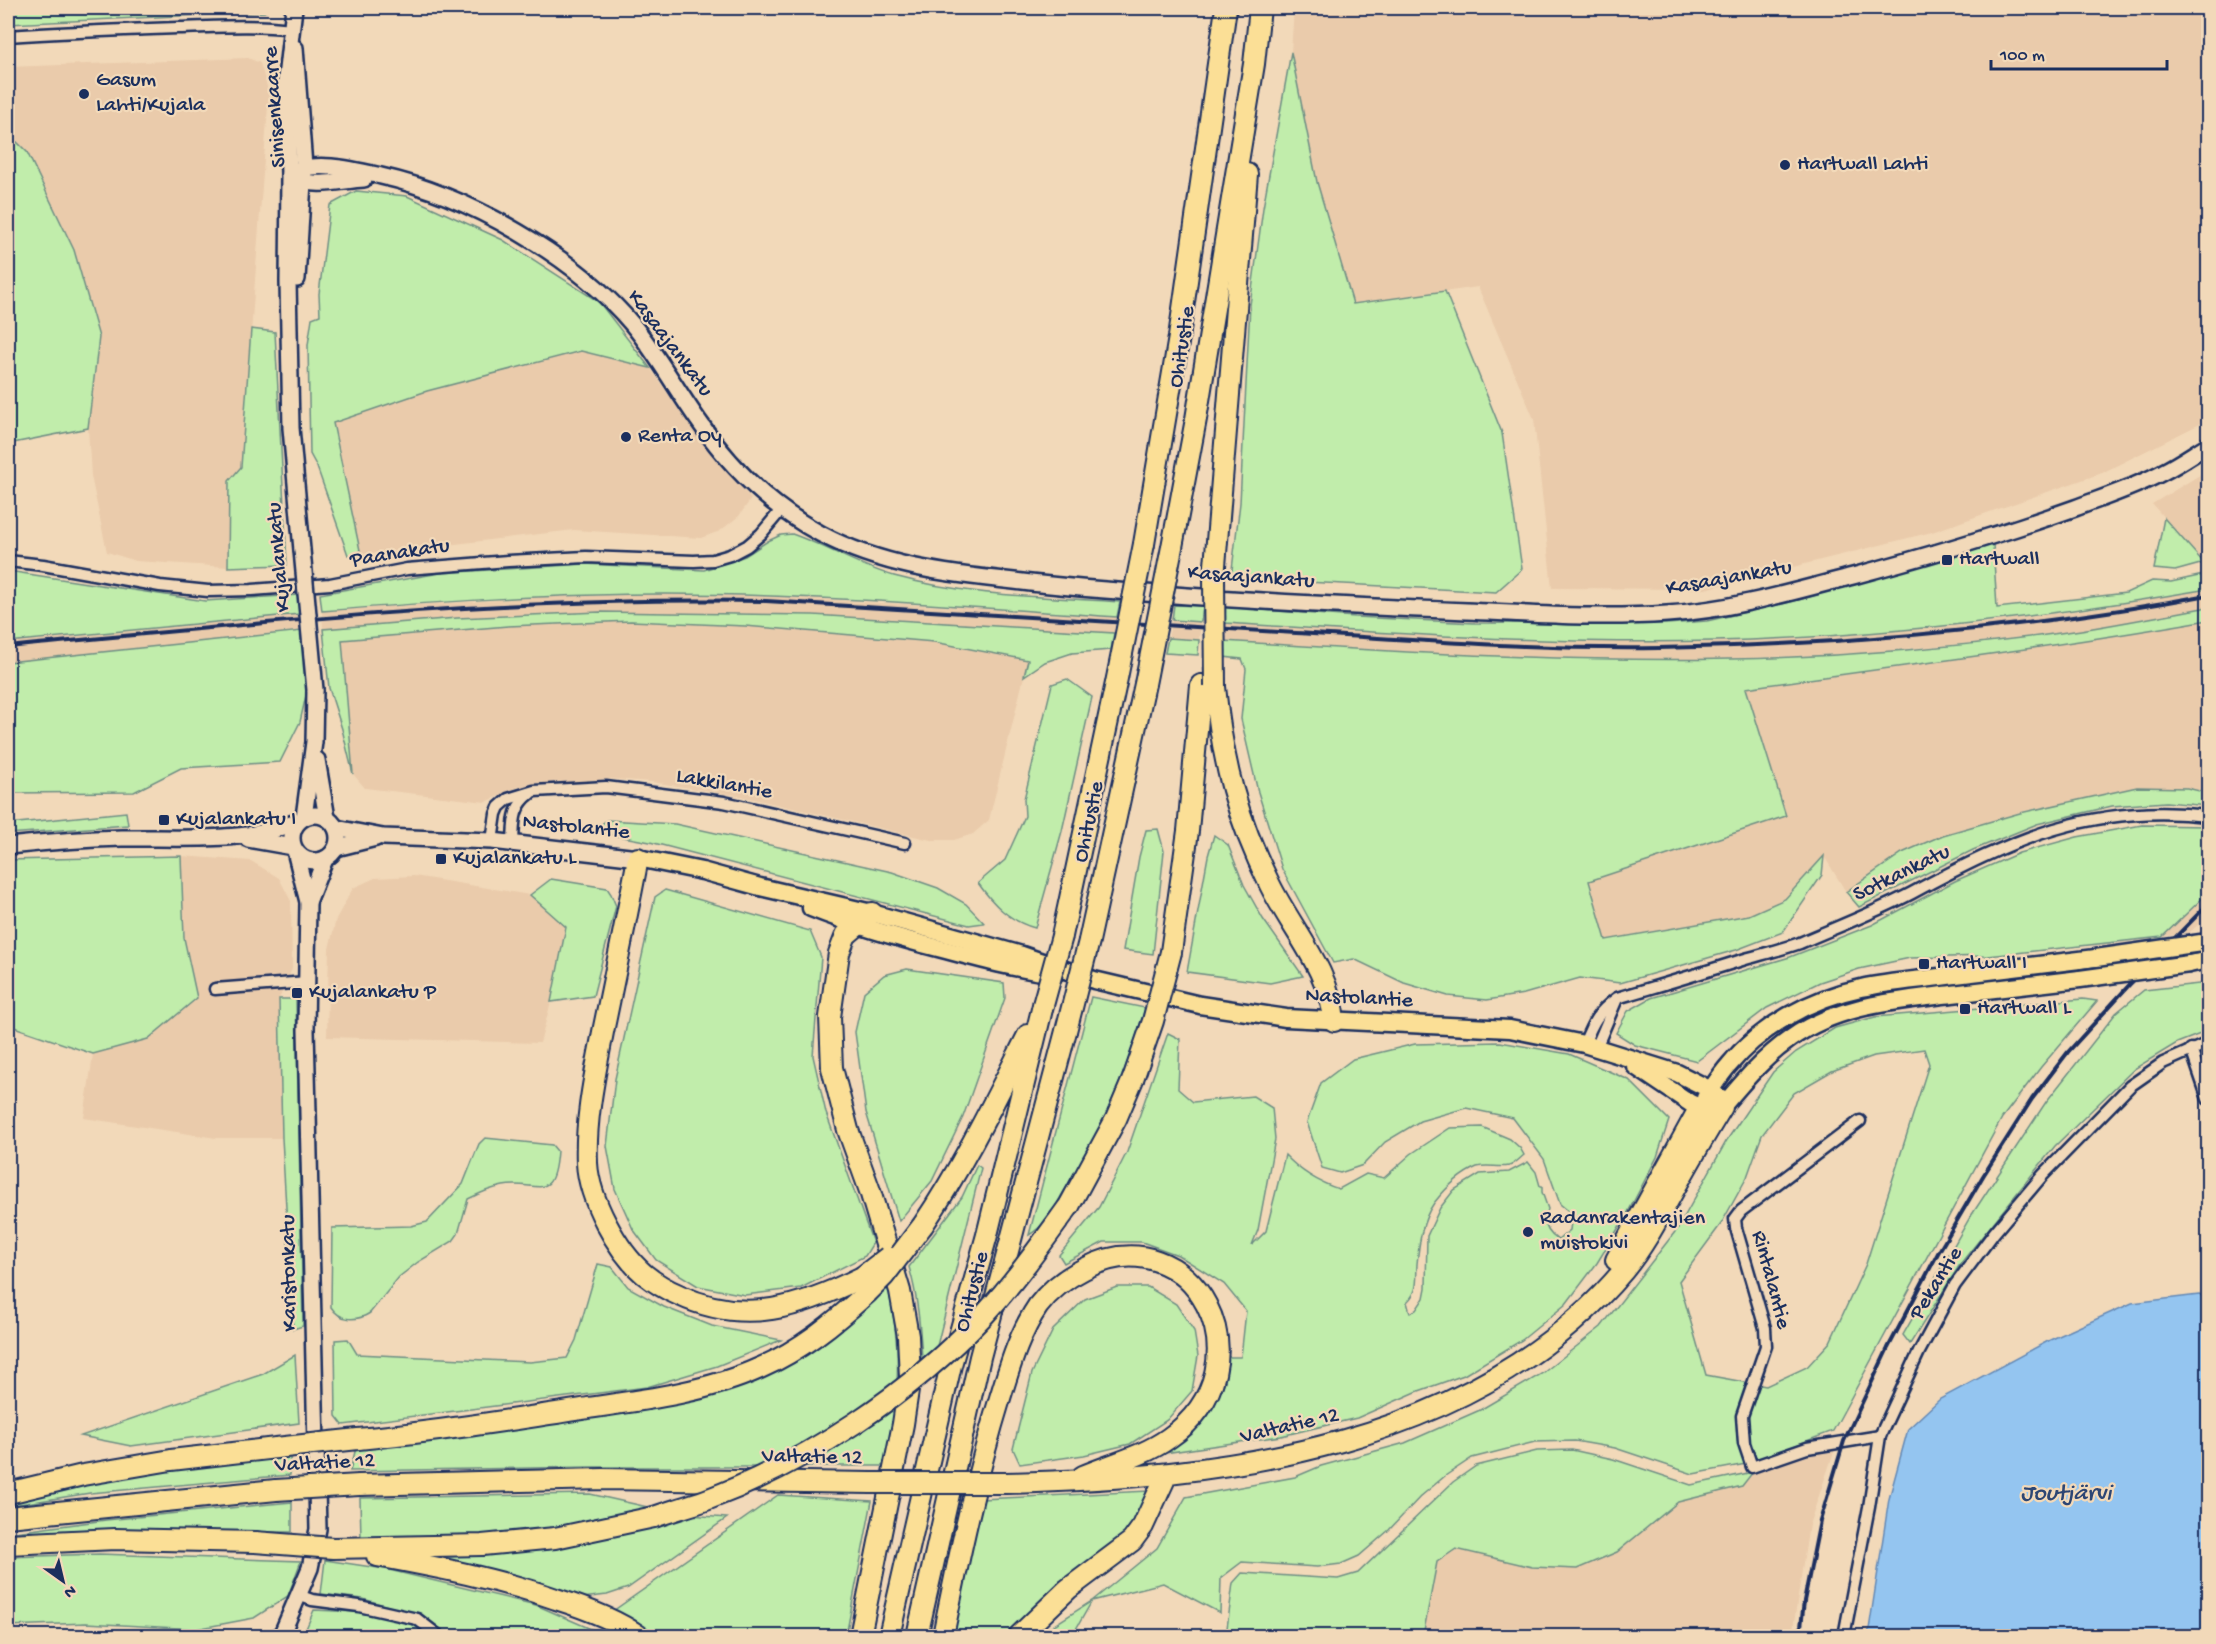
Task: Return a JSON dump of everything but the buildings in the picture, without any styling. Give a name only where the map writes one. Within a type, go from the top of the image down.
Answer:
[{"type":"highway","name":"Ohitustie","points":[[889,1636],[951,1365],[987,1235],[1062,936],[1116,683],[1144,544],[1185,303],[1226,8]]},
{"type":"highway","name":"Ohitustie","points":[[917,1636],[980,1358],[1089,941],[1145,684],[1196,419],[1254,64],[1260,8]]},
{"type":"highway","points":[[8,1544],[115,1539],[255,1542],[333,1548],[482,1545],[555,1538],[654,1517],[706,1500],[758,1478],[798,1457],[874,1410],[918,1377],[984,1315],[1004,1292],[1069,1206],[1116,1119],[1133,1079],[1171,952],[1208,686],[1216,550],[1241,257],[1254,64]]},
{"type":"highway","points":[[1208,686],[1242,822],[1272,889],[1319,968],[1330,993],[1334,1021]]},
{"type":"highway","points":[[638,858],[602,1038],[589,1121],[587,1164],[605,1221],[622,1249],[644,1274],[670,1291],[697,1303],[758,1312],[790,1306],[864,1285]]},
{"type":"highway","points":[[860,1636],[903,1424],[910,1377],[908,1336],[900,1291],[870,1191],[848,1130],[832,1068],[830,1017],[839,953],[846,935],[864,919]]},
{"type":"highway","points":[[8,1492],[83,1475],[171,1460],[474,1426],[602,1406],[662,1396],[727,1380],[759,1369],[814,1339],[879,1266],[923,1225],[950,1185],[978,1134],[1043,1006]]},
{"type":"highway","name":"Valtatie 12","points":[[1580,1315],[1629,1238],[1700,1107]]},
{"type":"highway","name":"Valtatie 12","points":[[8,1517],[276,1490],[359,1485],[603,1479],[871,1483],[1071,1482],[1167,1474],[1235,1464],[1340,1440],[1430,1410],[1500,1376],[1547,1343],[1580,1315],[1624,1269],[1652,1229],[1722,1107]]},
{"type":"highway","points":[[943,1636],[960,1553],[992,1425],[1021,1336],[1039,1305],[1058,1285],[1093,1264],[1114,1258],[1139,1257],[1159,1262],[1191,1282],[1210,1311],[1217,1328],[1219,1353],[1216,1374],[1205,1400],[1191,1418],[1170,1437],[1142,1453],[1071,1482]]},
{"type":"highway","points":[[1019,1636],[1068,1589],[1132,1540],[1143,1526],[1167,1474]]},
{"type":"highway","points":[[333,1548],[428,1565],[528,1589],[590,1610],[639,1636]]},
{"type":"main road","name":"Nastolantie","points":[[638,858],[702,871],[864,919],[1022,955],[1094,980],[1200,1005],[1334,1021],[1510,1029],[1590,1046],[1677,1073],[1711,1090]]},
{"type":"main road","points":[[1700,1107],[1730,1063],[1762,1034],[1798,1011],[1836,995],[1860,988],[1898,982],[2208,942]]},
{"type":"main road","points":[[1711,1090],[1718,1097],[1722,1107],[1751,1072],[1791,1038],[1833,1016],[1856,1009],[1888,1002],[2150,971],[2208,960]]},
{"type":"main road","name":"Nastolantie","points":[[1622,1057],[1676,1094],[1700,1107],[1722,1107]]},
{"type":"street","name":"Sinisenkaarre","points":[[289,174],[286,78],[294,8]]},
{"type":"street","points":[[8,36],[225,26],[292,29]]},
{"type":"street","name":"Sinisenkaarre","points":[[292,29],[299,78],[303,174]]},
{"type":"street","name":"Kasaajankatu","points":[[289,174],[294,178],[303,174],[323,183],[369,179],[409,184],[454,199],[485,214],[557,258],[584,278],[633,326],[719,449],[739,472],[782,509],[818,533],[861,552],[942,574],[1078,588],[1264,602],[1549,614],[1664,614],[1703,611],[1790,592],[1933,555],[2014,530],[2159,475],[2208,445]]},
{"type":"street","name":"Kujalankatu","points":[[289,174],[291,428],[315,690],[314,742],[301,819]]},
{"type":"street","name":"Kujalankatu","points":[[290,368],[303,174]]},
{"type":"street","name":"Paanakatu","points":[[8,561],[160,586],[208,591],[330,584],[407,569],[508,561],[586,557],[713,560],[730,555],[747,546],[761,534],[782,509]]},
{"type":"street","name":"Kujalankatu","points":[[314,742],[331,823]]},
{"type":"street","name":"Lakkilantie","points":[[492,842],[496,814],[508,798],[534,791],[606,787],[724,802],[904,843]]},
{"type":"street","points":[[513,844],[515,815],[520,801],[534,791]]},
{"type":"street","name":"Sotkankatu","points":[[1590,1046],[1617,998],[1797,944],[1910,894],[1995,850],[2034,835],[2078,822],[2115,815],[2160,813],[2208,816]]},
{"type":"street","points":[[8,846],[119,838],[231,837],[279,829],[315,815],[331,823],[338,840],[330,854],[312,861],[305,859],[294,849],[231,837]]},
{"type":"street","points":[[294,849],[292,831],[301,819]]},
{"type":"street","name":"Nastolantie","points":[[331,823],[383,837],[492,842],[638,858]]},
{"type":"street","name":"Nastolantie","points":[[330,854],[383,837]]},
{"type":"street","name":"Karistonkatu","points":[[281,1636],[310,1568],[318,1520],[306,981],[308,902],[294,849]]},
{"type":"street","name":"Karistonkatu","points":[[308,902],[330,854]]},
{"type":"street","points":[[215,989],[306,981]]},
{"type":"street","name":"Pekantie","points":[[1844,1636],[1880,1436],[1919,1352],[1955,1285],[1994,1233],[2043,1175],[2130,1086],[2163,1063],[2208,1042]]},
{"type":"street","points":[[2191,1049],[2208,1099]]},
{"type":"street","name":"Rintalantie","points":[[1860,1121],[1741,1211],[1736,1220],[1736,1228],[1765,1328],[1766,1346],[1742,1416],[1744,1443],[1752,1467],[1807,1448],[1880,1436]]},
{"type":"street","points":[[298,1595],[312,1600],[359,1606],[417,1619],[439,1636]]},
{"type":"shaded area","name":"Hartwall","points":[[1294,8],[2208,8],[2208,414],[2198,425],[2102,473],[1932,532],[1705,589],[1552,588],[1534,419],[1478,287],[1353,305],[1317,182],[1291,52]]},
{"type":"shaded area","points":[[248,58],[260,63],[269,93],[241,467],[229,481],[228,567],[136,561],[107,552],[91,476],[88,428],[99,337],[74,250],[27,152],[17,142],[8,140],[8,67]]},
{"type":"shaded area","points":[[581,351],[650,368],[705,445],[751,499],[739,516],[720,531],[701,538],[574,530],[361,555],[332,423],[427,391]]},
{"type":"shaded area","points":[[2208,470],[2208,563],[2204,563],[2152,504]]},
{"type":"shaded area","points":[[2208,589],[2208,607],[2181,612],[2081,630],[1860,653],[1730,659],[1544,659],[1223,641],[1224,623],[1434,636],[1594,642],[1716,641],[1845,635],[1969,625],[2091,609]]},
{"type":"shaded area","points":[[665,594],[779,597],[1117,617],[1114,633],[813,615],[600,612],[457,618],[323,629],[322,611],[550,597]]},
{"type":"shaded area","points":[[300,614],[302,631],[8,662],[8,642]]},
{"type":"shaded area","points":[[1172,620],[1201,622],[1199,640],[1168,638]]},
{"type":"shaded area","points":[[2208,620],[2208,793],[2187,788],[2137,787],[2024,811],[1943,835],[1902,853],[1846,892],[1824,856],[1785,899],[1749,915],[1606,940],[1589,880],[1786,816],[1746,688],[1902,667]]},
{"type":"shaded area","points":[[631,621],[745,626],[934,642],[1028,660],[989,820],[973,834],[954,840],[931,840],[740,796],[652,782],[611,779],[518,787],[486,802],[365,788],[353,774],[342,640],[508,626]]},
{"type":"shaded area","points":[[181,856],[251,861],[279,878],[291,901],[292,969],[279,999],[282,1138],[216,1138],[84,1118],[93,1054],[148,1039],[197,998],[184,938]]},
{"type":"shaded area","points":[[414,876],[530,895],[566,927],[540,1043],[327,1037],[329,949],[336,919],[353,888],[375,878]]},
{"type":"shaded area","points":[[2208,893],[2208,916],[2190,932],[2162,937]]},
{"type":"shaded area","points":[[1835,1449],[1809,1525],[1792,1636],[1423,1636],[1437,1562],[1456,1549],[1532,1567],[1617,1552],[1678,1502],[1742,1487],[1753,1472],[1806,1453]]},
{"type":"green space","points":[[8,8],[271,8],[264,12],[8,24]]},
{"type":"green space","points":[[1291,52],[1317,182],[1353,304],[1445,291],[1502,433],[1522,569],[1496,592],[1231,578],[1240,503],[1250,305],[1263,208]]},
{"type":"green space","points":[[8,140],[17,142],[27,152],[74,250],[99,337],[88,428],[8,444],[8,226],[13,213],[8,179]]},
{"type":"green space","points":[[356,191],[407,196],[503,240],[599,302],[650,368],[581,351],[427,391],[333,423],[361,555],[348,555],[317,467],[310,454],[308,345],[312,318],[320,315],[319,294],[330,205]]},
{"type":"green space","points":[[251,329],[275,332],[287,565],[228,567],[229,481],[241,467]]},
{"type":"green space","points":[[2164,518],[2204,563],[2175,571],[2154,569]]},
{"type":"green space","points":[[792,534],[894,576],[978,592],[1120,602],[1117,617],[835,599],[665,594],[493,599],[322,611],[320,594],[440,573],[585,564],[704,570],[745,556],[781,535]]},
{"type":"green space","points":[[1993,544],[1997,608],[2126,593],[2152,581],[2171,582],[2208,574],[2208,589],[2024,617],[1901,630],[1777,639],[1654,642],[1531,640],[1224,623],[1224,607],[1475,623],[1666,624],[1707,621],[1795,601]]},
{"type":"green space","points":[[8,571],[205,601],[299,595],[300,614],[8,642]]},
{"type":"green space","points":[[1174,605],[1203,606],[1201,622],[1172,620]]},
{"type":"green space","points":[[2208,607],[2208,620],[2151,630],[1746,688],[1786,816],[1589,881],[1606,940],[1749,915],[1785,899],[1824,856],[1822,875],[1783,932],[1736,950],[1620,983],[1580,978],[1524,994],[1487,1000],[1448,996],[1404,983],[1354,959],[1333,963],[1282,869],[1258,792],[1241,719],[1246,669],[1242,659],[1223,657],[1223,641],[1540,658],[1667,660],[1818,656],[1950,646],[2038,636]]},
{"type":"green space","points":[[600,612],[813,615],[1114,633],[1111,650],[1072,653],[1045,662],[1024,676],[1028,660],[934,642],[745,626],[631,621],[508,626],[342,640],[353,774],[329,688],[323,629],[457,618]]},
{"type":"green space","points":[[302,631],[307,691],[300,722],[280,762],[181,768],[134,792],[8,793],[8,662]]},
{"type":"green space","points":[[1168,638],[1199,640],[1198,655],[1165,653]]},
{"type":"green space","points":[[1067,679],[1092,697],[1062,831],[1035,928],[1017,921],[1002,911],[978,883],[1005,860],[1025,816],[1024,799],[1052,684]]},
{"type":"green space","points":[[2137,787],[2187,788],[2208,793],[2208,806],[2166,802],[2112,806],[2037,824],[1973,850],[1859,907],[1846,892],[1902,853],[1943,835],[2020,813]]},
{"type":"green space","points":[[126,812],[128,825],[8,834],[8,824]]},
{"type":"green space","points":[[607,820],[675,824],[892,872],[938,888],[966,904],[984,923],[969,925],[650,842],[592,831]]},
{"type":"green space","points":[[2142,825],[2208,826],[2208,893],[2162,937],[1988,956],[1910,958],[1859,969],[1820,982],[1767,1008],[1697,1061],[1635,1045],[1616,1033],[1628,1011],[1651,998],[1790,957],[1872,925],[1955,881],[2019,853],[2077,837]]},
{"type":"green space","points":[[1158,829],[1164,851],[1153,954],[1123,950],[1146,830]]},
{"type":"green space","points":[[1214,835],[1228,845],[1244,885],[1263,919],[1303,976],[1270,983],[1187,972],[1208,856]]},
{"type":"green space","points":[[181,856],[184,938],[197,998],[148,1039],[93,1054],[8,1025],[8,860]]},
{"type":"green space","points":[[551,879],[607,888],[616,906],[593,996],[551,1002],[566,927],[530,895]]},
{"type":"green space","points":[[665,890],[810,931],[821,957],[813,1056],[826,1113],[873,1243],[865,1256],[801,1288],[745,1295],[698,1286],[656,1260],[633,1229],[615,1189],[607,1146],[615,1079],[655,897]]},
{"type":"green space","points":[[907,969],[1004,983],[1005,998],[963,1117],[932,1181],[899,1221],[866,1112],[855,1032],[864,992],[884,975]]},
{"type":"green space","points":[[2208,983],[2208,1031],[2177,1043],[2134,1069],[2055,1146],[1961,1263],[1910,1344],[1903,1335],[1969,1219],[2046,1102],[2116,1013],[2144,990]]},
{"type":"green space","points":[[1091,997],[1145,1008],[1111,1104],[1089,1149],[1049,1217],[1029,1235]]},
{"type":"green space","points":[[279,999],[296,999],[303,1326],[293,1329],[282,1138]]},
{"type":"green space","points":[[2083,999],[2097,1001],[2041,1067],[2002,1118],[1833,1431],[1746,1464],[1693,1474],[1615,1448],[1575,1441],[1535,1442],[1472,1458],[1445,1476],[1420,1497],[1389,1530],[1359,1556],[1341,1564],[1317,1567],[1242,1562],[1221,1578],[1220,1613],[1163,1583],[1092,1601],[1157,1548],[1186,1497],[1295,1477],[1321,1466],[1405,1443],[1480,1410],[1543,1373],[1601,1327],[1678,1228],[1727,1140],[1773,1072],[1796,1052],[1835,1028],[1875,1017]],"holes":[[[1924,1049],[1929,1064],[1866,1264],[1830,1342],[1807,1367],[1766,1386],[1706,1375],[1679,1281],[1721,1224],[1747,1177],[1762,1135],[1794,1093],[1832,1071],[1874,1056]]]},
{"type":"green space","points":[[1168,1033],[1180,1039],[1178,1089],[1193,1102],[1253,1096],[1272,1108],[1275,1139],[1258,1230],[1252,1245],[1266,1231],[1285,1155],[1310,1176],[1339,1189],[1366,1174],[1384,1178],[1411,1154],[1450,1128],[1482,1127],[1510,1139],[1520,1148],[1524,1155],[1513,1164],[1477,1167],[1453,1182],[1434,1203],[1422,1232],[1417,1280],[1413,1294],[1407,1302],[1410,1313],[1416,1310],[1424,1298],[1427,1236],[1440,1208],[1454,1190],[1480,1174],[1509,1172],[1528,1162],[1536,1172],[1540,1186],[1542,1186],[1548,1209],[1545,1218],[1546,1226],[1558,1240],[1570,1230],[1572,1214],[1560,1204],[1544,1159],[1513,1118],[1466,1108],[1420,1121],[1385,1142],[1363,1165],[1340,1173],[1322,1168],[1307,1122],[1321,1083],[1353,1059],[1415,1044],[1500,1042],[1569,1054],[1629,1080],[1669,1120],[1657,1157],[1627,1214],[1597,1263],[1566,1304],[1522,1340],[1464,1375],[1416,1392],[1357,1418],[1281,1436],[1157,1454],[1187,1431],[1214,1403],[1225,1381],[1228,1357],[1241,1357],[1246,1311],[1224,1284],[1178,1255],[1142,1242],[1104,1242],[1064,1263],[1059,1255],[1099,1207],[1127,1152]]},
{"type":"green space","points":[[485,1138],[552,1145],[557,1151],[552,1178],[542,1187],[503,1186],[468,1199],[458,1234],[453,1241],[418,1262],[399,1277],[370,1313],[349,1319],[335,1312],[331,1307],[332,1228],[411,1226],[427,1222],[463,1184],[479,1144]]},
{"type":"green space","points":[[977,1165],[981,1168],[937,1346],[922,1358],[917,1301],[909,1267],[962,1197]]},
{"type":"green space","points":[[598,1264],[612,1267],[628,1287],[664,1307],[712,1326],[781,1340],[717,1366],[647,1387],[343,1425],[336,1416],[335,1340],[348,1339],[357,1354],[530,1362],[567,1358],[576,1340]]},
{"type":"green space","points":[[887,1284],[896,1333],[897,1382],[811,1441],[761,1467],[350,1471],[356,1448],[418,1443],[514,1429],[716,1391]]},
{"type":"green space","points":[[1117,1287],[1148,1287],[1176,1304],[1194,1331],[1198,1356],[1192,1391],[1167,1420],[1130,1444],[1084,1455],[1020,1464],[1013,1449],[1032,1373],[1053,1330],[1085,1299]]},
{"type":"green space","points":[[295,1355],[299,1423],[131,1446],[81,1436],[263,1374]]},
{"type":"green space","points":[[896,1404],[884,1466],[796,1466]]},
{"type":"green space","points":[[1572,1450],[1613,1459],[1691,1485],[1753,1472],[1742,1486],[1678,1502],[1617,1552],[1577,1569],[1532,1567],[1456,1549],[1437,1562],[1423,1636],[1226,1636],[1233,1583],[1242,1573],[1338,1579],[1358,1573],[1453,1482],[1476,1466],[1537,1451]]},
{"type":"green space","points":[[290,1455],[290,1475],[90,1493],[8,1506],[8,1502],[122,1474]]},
{"type":"green space","points":[[1149,1491],[1128,1536],[1014,1636],[951,1636],[981,1499]]},
{"type":"green space","points":[[590,1494],[652,1508],[582,1525],[460,1540],[361,1538],[360,1498]]},
{"type":"green space","points":[[778,1495],[872,1501],[846,1636],[652,1636],[613,1611]]},
{"type":"green space","points":[[292,1502],[292,1532],[126,1531],[8,1536],[8,1533],[106,1520]]},
{"type":"green space","points":[[690,1515],[727,1518],[628,1588],[607,1595],[582,1598],[411,1554],[504,1553],[541,1550],[609,1537]]},
{"type":"green space","points":[[99,1554],[301,1561],[288,1596],[254,1618],[196,1629],[86,1623],[8,1626],[8,1557]]},
{"type":"green space","points":[[325,1560],[385,1569],[536,1605],[607,1636],[446,1636],[420,1615],[363,1599],[321,1594]]},
{"type":"green space","points":[[1092,1601],[1072,1636],[1039,1636]]},
{"type":"green space","points":[[314,1610],[357,1612],[415,1624],[429,1636],[303,1636]]},
{"type":"water","name":"Joutjärvi","points":[[2199,1295],[2208,1297],[2208,1636],[1868,1636],[1889,1499],[1908,1429],[1940,1399],[2050,1340],[2132,1303]]},
{"type":"railway","points":[[8,647],[386,613],[481,607],[576,603],[766,601],[1477,644],[1659,648],[1797,643],[1935,633],[2072,617],[2208,595]]},
{"type":"railway","points":[[1800,1636],[1804,1601],[1820,1521],[1844,1441],[1888,1348],[1938,1253],[2032,1099],[2068,1052],[2208,904]]},
{"type":"place","name":"Gasum Lahti/Kujala","points":[[84,94]]},
{"type":"place","name":"Hartwall Lahti","points":[[1785,165]]},
{"type":"place","name":"Renta Oy","points":[[626,437]]},
{"type":"place","name":"Hartwall","points":[[1947,560]]},
{"type":"place","name":"Kujalankatu I","points":[[164,820]]},
{"type":"place","name":"Kujalankatu L","points":[[441,859]]},
{"type":"place","name":"Hartwall I","points":[[1924,964]]},
{"type":"place","name":"Kujalankatu P","points":[[297,993]]},
{"type":"place","name":"Hartwall L","points":[[1965,1009]]},
{"type":"place","name":"Radanrakentajien muistokivi","points":[[1528,1232]]}]
